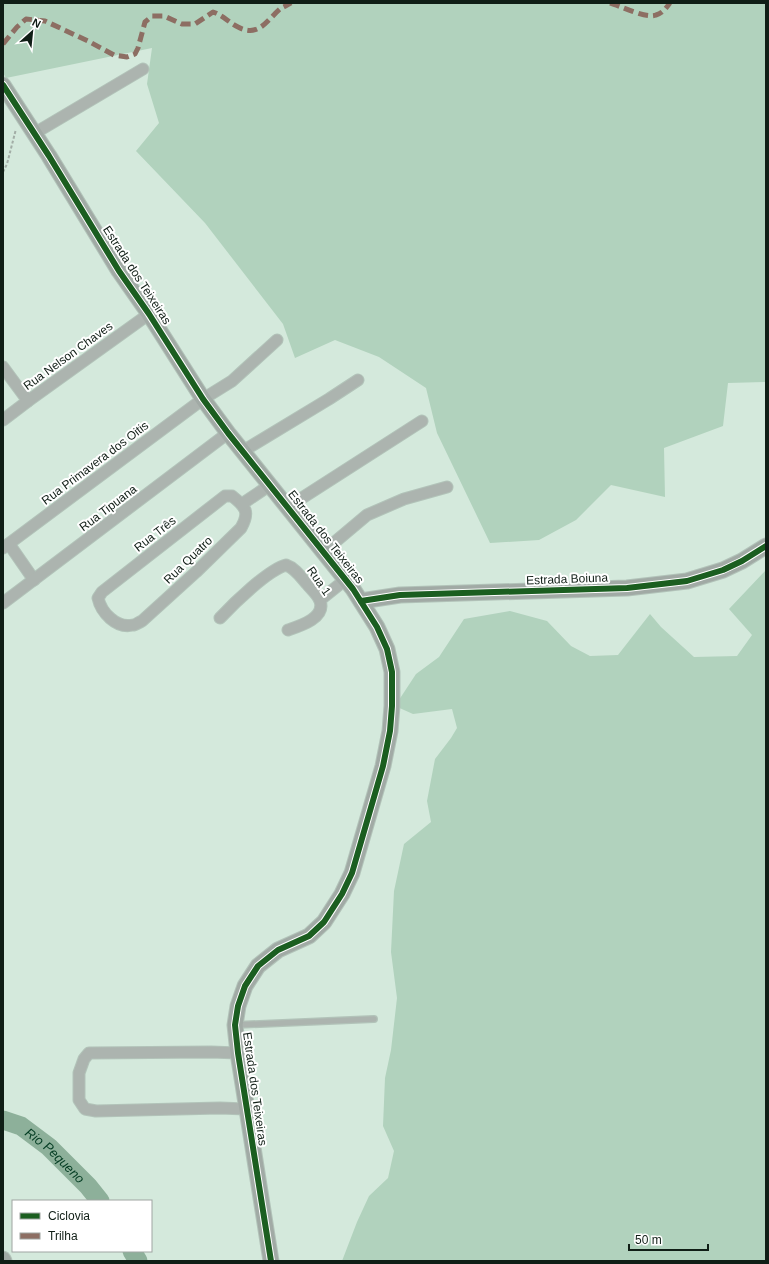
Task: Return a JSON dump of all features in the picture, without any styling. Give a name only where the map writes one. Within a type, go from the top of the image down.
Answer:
[{"type":"street","points":[[35,133],[143,69]]},
{"type":"street","name":"Estrada dos Teixeiras","points":[[3,85],[35,133],[119,271],[149,314],[203,400],[361,601],[377,627],[387,649],[392,672],[390,731],[383,766],[352,873],[342,894],[324,922],[309,936],[278,950],[258,966],[245,986],[238,1006],[235,1025],[238,1053],[271,1261]]},
{"type":"street","name":"Rua Nelson Chaves","points":[[3,420],[149,314]]},
{"type":"street","name":"Rua Primavera dos Oitis","points":[[6,546],[203,400],[232,381],[278,340]]},
{"type":"street","points":[[3,367],[28,401]]},
{"type":"street","points":[[243,451],[358,380]]},
{"type":"street","points":[[288,508],[422,421]]},
{"type":"street","name":"Rua Tipuana","points":[[3,603],[228,433]]},
{"type":"street","points":[[244,508],[270,485]]},
{"type":"street","points":[[324,552],[367,515],[404,499],[447,487]]},
{"type":"street","name":"Rua Três","points":[[142,621],[132,626],[117,623],[108,617],[99,605],[98,598],[102,592],[225,496],[232,496],[244,508]]},
{"type":"street","name":"Rua Quatro","points":[[142,621],[196,572],[241,528],[246,519],[244,508]]},
{"type":"street","points":[[6,546],[34,580]]},
{"type":"street","name":"Estrada Boiuna","points":[[361,601],[400,595],[627,588],[687,581],[723,570],[742,561],[766,546]]},
{"type":"street","name":"Rua 1","points":[[220,618],[245,594],[279,567],[286,565],[296,570],[320,600],[321,607],[317,615],[305,624],[288,630]]},
{"type":"street","points":[[320,600],[345,580]]},
{"type":"street","points":[[238,1053],[89,1053],[84,1059],[79,1073],[79,1100],[85,1109],[96,1111],[220,1108],[246,1109]]},
{"type":"lane","points":[[235,1025],[374,1019]]},
{"type":"path","points":[[3,172],[7,164],[21,112]]},
{"type":"green space","points":[[3,3],[766,3],[766,382],[728,383],[723,426],[664,448],[665,497],[611,485],[576,520],[539,540],[490,543],[437,433],[426,388],[379,357],[335,340],[295,358],[283,324],[205,223],[136,151],[159,123],[147,84],[152,48],[6,78],[3,73]]},
{"type":"green space","points":[[766,570],[766,1261],[342,1261],[369,1196],[388,1178],[394,1151],[383,1126],[385,1078],[391,1050],[397,998],[391,952],[394,891],[404,844],[431,822],[427,801],[435,759],[457,728],[452,709],[413,714],[395,706],[416,674],[439,657],[464,619],[510,611],[547,621],[571,646],[590,656],[618,655],[650,614],[661,627],[694,657],[737,656],[752,635],[729,609]]},
{"type":"waterway","name":"Rio Pequeno","points":[[3,1120],[21,1126],[49,1147],[88,1186],[99,1200]]},
{"type":"waterway","name":"Rio Pequeno","points":[[133,1252],[138,1261]]},
{"type":"marked path","points":[[3,44],[17,27],[26,19],[45,21],[114,55],[127,57],[135,54],[145,22],[152,16],[164,16],[182,24],[195,24],[213,12],[238,27],[245,30],[252,30],[262,26],[280,9],[291,3]]},
{"type":"marked path","points":[[610,3],[640,14],[652,16],[661,13],[670,3]]},
{"type":"cycle path","points":[[3,85],[49,156],[119,271],[149,314],[203,399],[228,433],[353,589],[377,627],[387,649],[392,672],[390,731],[383,766],[352,873],[342,894],[324,922],[309,936],[278,950],[258,966],[245,986],[238,1006],[235,1025],[238,1053],[271,1261]]},
{"type":"cycle path","points":[[361,601],[400,595],[627,588],[687,581],[723,570],[742,561],[766,546]]}]
